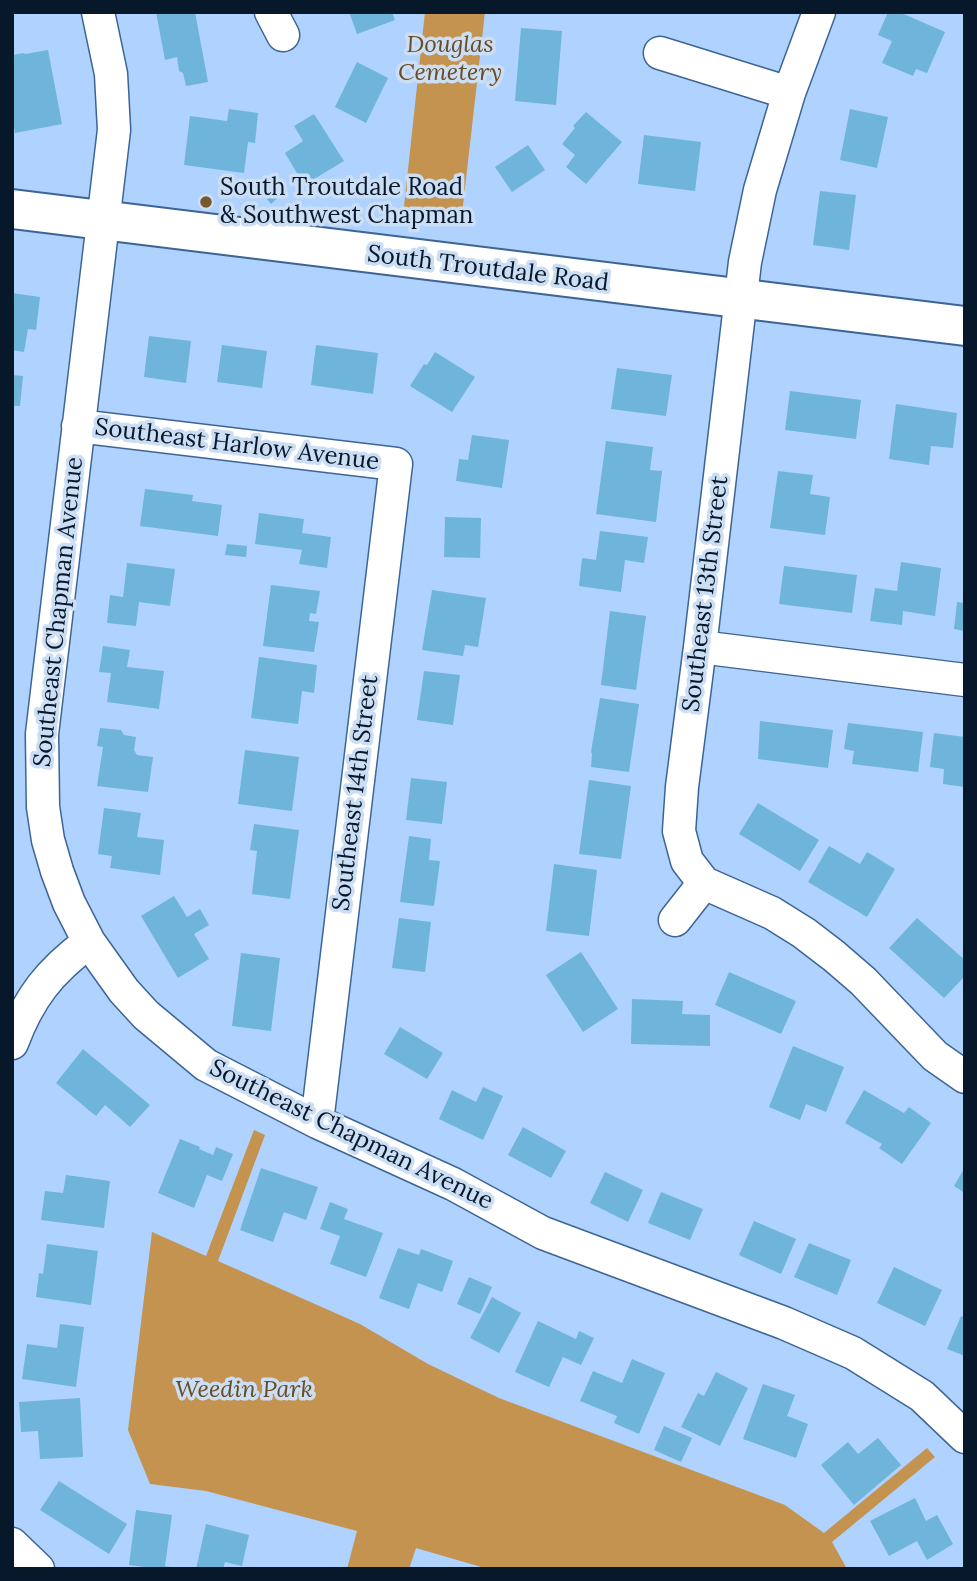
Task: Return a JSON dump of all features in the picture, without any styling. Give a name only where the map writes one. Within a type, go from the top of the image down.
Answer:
[{"type":"main road","name":"South Troutdale Road","points":[[12,209],[965,326]]},
{"type":"street","name":"Southeast Chapman Avenue","points":[[97,12],[111,74],[114,130],[42,734],[43,807],[48,839],[69,903],[89,942],[124,991],[146,1015],[206,1065],[317,1122],[453,1184],[543,1233],[784,1323],[853,1353],[922,1396],[965,1437]]},
{"type":"street","name":"Southeast 13th Street","points":[[704,883],[687,861],[679,831],[740,299],[760,190],[789,93],[819,12]]},
{"type":"street","points":[[660,53],[789,93]]},
{"type":"street","name":"Southeast Harlow Avenue","points":[[78,426],[396,464]]},
{"type":"street","name":"Southeast 14th Street","points":[[317,1122],[396,464]]},
{"type":"street","points":[[700,647],[965,680]]},
{"type":"street","points":[[675,920],[704,883],[772,913],[834,956],[863,981],[935,1056],[965,1077]]},
{"type":"street","points":[[12,1043],[24,1013],[44,983],[64,960],[89,942]]},
{"type":"street","points":[[12,1544],[38,1569]]},
{"type":"green space","name":"Douglas Cemetery","points":[[425,12],[485,12],[461,223],[403,216]]},
{"type":"green space","name":"Weedin Park","points":[[254,1130],[265,1135],[218,1261],[360,1324],[428,1364],[499,1398],[785,1505],[824,1533],[927,1448],[935,1457],[832,1542],[847,1569],[488,1569],[416,1548],[409,1569],[347,1569],[357,1531],[206,1491],[150,1484],[128,1430],[152,1232],[206,1256]]},
{"type":"building","points":[[156,12],[195,12],[208,82],[186,86],[183,73],[179,71],[177,57],[165,60]]},
{"type":"building","points":[[349,12],[392,12],[395,20],[357,34]]},
{"type":"building","points":[[888,12],[899,12],[945,32],[927,73],[916,69],[913,76],[882,63],[892,41],[878,35]]},
{"type":"building","points":[[521,28],[562,31],[556,105],[515,101]]},
{"type":"building","points":[[48,50],[62,124],[15,133],[12,115],[12,55]]},
{"type":"building","points":[[357,62],[388,78],[366,123],[335,107]]},
{"type":"building","points":[[229,109],[258,113],[255,143],[248,142],[244,173],[184,165],[190,116],[227,121]]},
{"type":"building","points":[[850,109],[888,117],[877,168],[840,160]]},
{"type":"building","points":[[586,112],[622,142],[586,184],[566,167],[575,155],[562,144]]},
{"type":"building","points":[[314,114],[344,161],[304,185],[285,153],[303,141],[294,126]]},
{"type":"building","points":[[644,135],[701,142],[695,191],[638,184]]},
{"type":"building","points":[[528,145],[545,170],[512,192],[495,167]]},
{"type":"building","points":[[272,178],[284,192],[271,204],[259,189]]},
{"type":"building","points":[[820,191],[856,195],[849,250],[813,245]]},
{"type":"building","points":[[12,293],[40,297],[36,330],[28,329],[24,352],[12,350]]},
{"type":"building","points":[[149,336],[191,341],[186,383],[144,377]]},
{"type":"building","points":[[222,345],[267,351],[262,388],[217,382]]},
{"type":"building","points":[[316,345],[378,353],[373,394],[311,385]]},
{"type":"building","points":[[435,352],[475,377],[452,412],[410,386]]},
{"type":"building","points":[[617,368],[672,375],[666,416],[611,409]]},
{"type":"building","points":[[12,375],[23,376],[20,406],[12,406]]},
{"type":"building","points":[[790,391],[861,400],[856,439],[785,430]]},
{"type":"building","points":[[896,404],[957,413],[953,448],[931,446],[929,465],[889,459]]},
{"type":"building","points":[[472,435],[509,440],[502,488],[456,481],[459,459],[468,460]]},
{"type":"building","points":[[606,441],[653,447],[650,470],[662,471],[656,522],[596,514]]},
{"type":"building","points":[[778,471],[813,475],[810,494],[830,497],[825,535],[770,528]]},
{"type":"building","points":[[145,489],[193,495],[192,501],[222,505],[218,536],[140,526]]},
{"type":"building","points":[[259,513],[304,519],[302,533],[331,537],[327,568],[299,564],[302,550],[255,544]]},
{"type":"building","points":[[445,517],[481,518],[480,558],[444,557]]},
{"type":"building","points":[[600,531],[648,537],[644,563],[625,560],[621,592],[579,586],[582,558],[596,560]]},
{"type":"building","points":[[227,544],[247,546],[246,557],[225,555]]},
{"type":"building","points":[[901,562],[941,568],[935,616],[903,611],[902,625],[870,621],[875,588],[897,591]]},
{"type":"building","points":[[127,563],[175,569],[170,606],[139,602],[136,626],[107,623],[110,595],[123,597]]},
{"type":"building","points":[[784,566],[857,575],[852,613],[779,604]]},
{"type":"building","points":[[271,585],[320,591],[316,614],[310,613],[309,621],[319,622],[314,652],[263,646]]},
{"type":"building","points":[[432,590],[486,598],[478,647],[465,645],[463,656],[422,650]]},
{"type":"building","points":[[957,602],[965,603],[965,631],[954,629]]},
{"type":"building","points":[[610,611],[646,616],[636,690],[601,685]]},
{"type":"building","points":[[103,646],[130,650],[127,667],[164,671],[159,709],[107,702],[111,673],[99,672]]},
{"type":"building","points":[[259,657],[317,665],[314,693],[302,691],[298,724],[251,718]]},
{"type":"building","points":[[424,671],[460,675],[453,725],[417,720]]},
{"type":"building","points":[[600,698],[639,704],[629,772],[591,767]]},
{"type":"building","points":[[760,721],[833,730],[828,768],[758,759]]},
{"type":"building","points":[[848,723],[923,732],[918,772],[852,764],[854,751],[844,749]]},
{"type":"building","points":[[100,728],[121,730],[124,735],[136,737],[134,750],[137,755],[153,757],[148,792],[97,786],[103,747],[97,746]]},
{"type":"building","points":[[934,733],[965,737],[965,787],[943,784],[944,769],[930,767]]},
{"type":"building","points":[[245,750],[299,757],[292,811],[238,804]]},
{"type":"building","points":[[411,778],[447,782],[442,824],[406,820]]},
{"type":"building","points":[[589,780],[631,786],[621,859],[579,854]]},
{"type":"building","points":[[758,803],[819,840],[800,871],[739,834]]},
{"type":"building","points":[[104,808],[141,813],[137,837],[164,840],[160,875],[110,868],[112,856],[98,854]]},
{"type":"building","points":[[254,824],[299,830],[290,899],[252,894],[257,851],[250,850]]},
{"type":"building","points":[[409,836],[431,839],[429,860],[440,861],[434,906],[400,902]]},
{"type":"building","points":[[829,846],[860,864],[867,852],[895,869],[867,917],[808,882]]},
{"type":"building","points":[[554,864],[597,870],[589,936],[546,931]]},
{"type":"building","points":[[174,896],[187,917],[200,909],[209,925],[194,934],[209,959],[178,978],[141,916]]},
{"type":"building","points":[[399,918],[431,922],[425,972],[392,968]]},
{"type":"building","points":[[917,918],[965,960],[965,976],[944,998],[889,948]]},
{"type":"building","points":[[581,952],[618,1009],[583,1032],[546,975]]},
{"type":"building","points":[[241,953],[280,958],[271,1031],[232,1026]]},
{"type":"building","points":[[729,972],[796,1001],[781,1034],[715,1005]]},
{"type":"building","points":[[632,999],[683,1001],[682,1014],[710,1015],[710,1046],[631,1044]]},
{"type":"building","points":[[400,1027],[443,1053],[427,1079],[384,1054]]},
{"type":"building","points":[[793,1046],[844,1067],[826,1112],[806,1104],[800,1120],[769,1107]]},
{"type":"building","points":[[83,1049],[150,1105],[130,1127],[105,1105],[96,1116],[56,1083]]},
{"type":"building","points":[[483,1087],[503,1096],[483,1140],[439,1119],[452,1090],[476,1102]]},
{"type":"building","points":[[864,1090],[904,1113],[909,1107],[931,1123],[902,1164],[879,1148],[882,1144],[845,1123]]},
{"type":"building","points":[[523,1127],[566,1151],[551,1178],[508,1155]]},
{"type":"building","points":[[180,1139],[213,1155],[216,1147],[233,1154],[222,1181],[207,1175],[194,1208],[158,1193]]},
{"type":"building","points":[[965,1167],[965,1193],[954,1186]]},
{"type":"building","points":[[261,1168],[318,1187],[306,1220],[284,1212],[273,1242],[240,1230]]},
{"type":"building","points":[[605,1172],[643,1190],[628,1222],[590,1203]]},
{"type":"building","points":[[66,1175],[110,1181],[104,1228],[41,1220],[45,1191],[63,1193]]},
{"type":"building","points":[[661,1192],[703,1209],[690,1240],[648,1223]]},
{"type":"building","points":[[330,1202],[348,1209],[344,1219],[383,1233],[366,1277],[330,1264],[340,1236],[320,1229]]},
{"type":"building","points":[[754,1221],[796,1239],[781,1274],[739,1255]]},
{"type":"building","points":[[809,1243],[851,1260],[837,1295],[794,1277]]},
{"type":"building","points":[[47,1244],[98,1251],[91,1305],[36,1297],[39,1273],[43,1274]]},
{"type":"building","points":[[398,1248],[419,1255],[421,1249],[453,1261],[442,1292],[418,1283],[409,1309],[379,1298]]},
{"type":"building","points":[[894,1267],[942,1290],[925,1326],[877,1303]]},
{"type":"building","points":[[469,1277],[492,1287],[480,1314],[457,1304]]},
{"type":"building","points":[[492,1297],[521,1313],[499,1353],[470,1338]]},
{"type":"building","points":[[961,1316],[965,1317],[965,1356],[947,1349]]},
{"type":"building","points":[[538,1321],[576,1339],[579,1331],[594,1338],[581,1365],[563,1357],[549,1387],[515,1372]]},
{"type":"building","points":[[60,1324],[84,1327],[76,1387],[22,1379],[27,1344],[57,1348]]},
{"type":"building","points":[[632,1359],[665,1373],[639,1434],[614,1423],[617,1416],[580,1401],[593,1371],[622,1383]]},
{"type":"building","points":[[716,1372],[748,1388],[720,1446],[681,1427],[698,1393],[704,1396]]},
{"type":"building","points":[[763,1384],[795,1395],[787,1416],[808,1424],[796,1458],[743,1439]]},
{"type":"building","points":[[80,1398],[83,1457],[40,1459],[38,1431],[21,1432],[19,1402]]},
{"type":"building","points":[[664,1426],[692,1438],[681,1462],[654,1450]]},
{"type":"building","points":[[878,1438],[901,1465],[854,1505],[821,1465],[848,1442],[858,1454]]},
{"type":"building","points":[[59,1481],[127,1524],[109,1554],[40,1510]]},
{"type":"building","points":[[915,1498],[926,1521],[937,1515],[953,1544],[927,1560],[917,1541],[889,1556],[870,1521]]},
{"type":"building","points":[[136,1510],[172,1515],[165,1566],[170,1569],[144,1569],[129,1565]]},
{"type":"building","points":[[206,1524],[249,1535],[242,1566],[225,1562],[223,1569],[196,1569]]},
{"type":"place","name":"South Troutdale Road & Southwest Chapman","points":[[206,202]]}]
